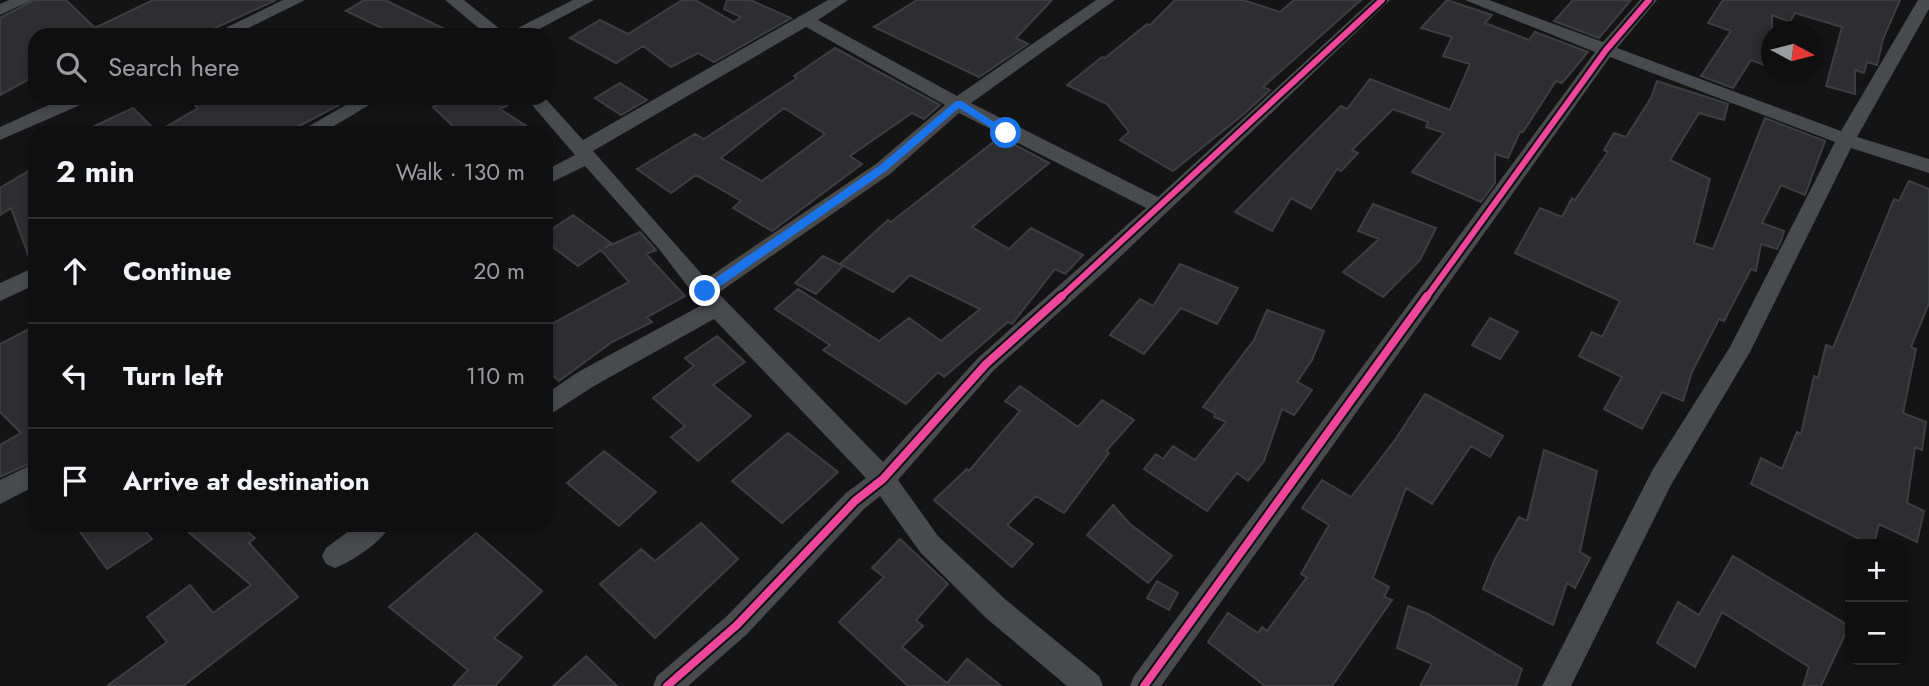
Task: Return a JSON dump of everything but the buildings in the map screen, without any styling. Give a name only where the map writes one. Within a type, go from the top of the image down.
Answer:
[{"type":"street","points":[[0,9],[24,0]]},
{"type":"street","points":[[235,28],[297,0]]},
{"type":"street","points":[[453,0],[489,28]]},
{"type":"street","points":[[528,28],[586,0]]},
{"type":"street","points":[[553,174],[675,93],[840,0]]},
{"type":"street","points":[[553,402],[710,299],[883,169],[959,103],[1107,0]]},
{"type":"street","points":[[667,686],[737,625],[846,510],[883,479],[986,364],[1382,0]]},
{"type":"street","points":[[1473,0],[1929,166]]},
{"type":"street","points":[[1143,686],[1606,50],[1649,0]]},
{"type":"street","points":[[1556,686],[1662,477],[1739,352],[1846,138],[1926,0]]},
{"type":"street","points":[[807,21],[1074,169],[1159,206]]},
{"type":"street","points":[[0,134],[64,105]]},
{"type":"street","points":[[320,126],[359,105]]},
{"type":"street","points":[[541,105],[710,299],[883,479],[929,544],[996,609],[1089,686]]},
{"type":"street","points":[[0,293],[28,279]]},
{"type":"street","points":[[0,493],[28,478]]},
{"type":"street","points":[[335,556],[368,532]]},
{"type":"cycle path","points":[[667,686],[737,625],[855,501],[883,479],[986,364],[1095,267],[1382,0]]},
{"type":"cycle path","points":[[1144,686],[1606,50],[1649,0]]},
{"type":"route","points":[[705,291],[883,169],[959,103],[1006,133]]}]
